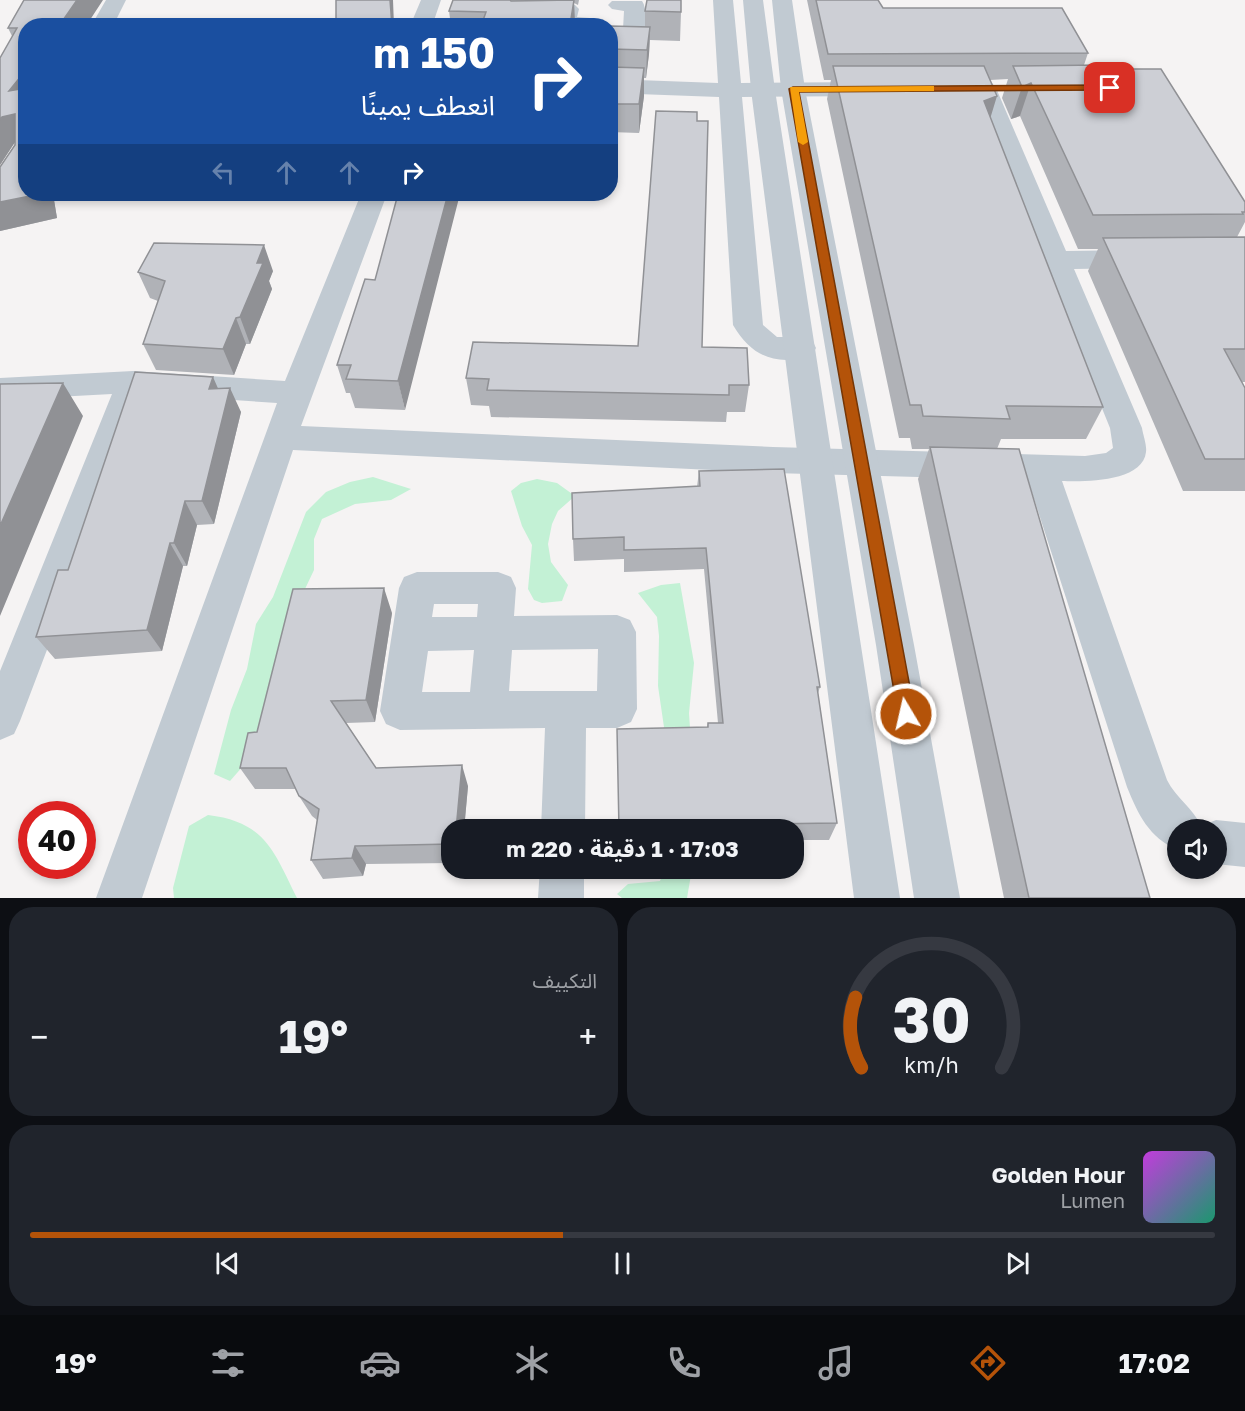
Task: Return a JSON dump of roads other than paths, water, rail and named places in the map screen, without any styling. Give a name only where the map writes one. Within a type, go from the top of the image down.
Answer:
[{"type":"street","points":[[106,18],[116,0]]},
{"type":"street","points":[[416,0],[418,18]]},
{"type":"street","points":[[423,18],[431,0]]},
{"type":"street","points":[[723,0],[748,325],[754,338],[764,344],[775,348],[801,348]]},
{"type":"street","points":[[753,0],[778,89],[860,462],[895,645],[937,898]]},
{"type":"street","points":[[782,0],[778,89],[801,348],[877,898]]},
{"type":"street","points":[[601,18],[597,4],[635,5],[633,36],[618,34]]},
{"type":"street","points":[[618,86],[730,90],[901,88]]},
{"type":"street","points":[[281,437],[816,461],[1085,469],[1115,465],[1130,452],[1126,428],[984,88]]},
{"type":"street","points":[[119,898],[296,393],[371,201]]},
{"type":"street","points":[[1055,260],[1169,260]]},
{"type":"street","points":[[0,389],[133,382],[296,393]]},
{"type":"street","points":[[0,721],[133,382]]},
{"type":"street","points":[[1041,468],[1148,788],[1158,808],[1170,819]]},
{"type":"street","points":[[617,632],[617,709],[400,711],[411,634],[495,633],[617,632]]},
{"type":"street","points":[[488,710],[495,633]]},
{"type":"street","points":[[563,819],[566,710]]},
{"type":"street","points":[[1227,843],[1245,845]]},
{"type":"street","points":[[561,898],[562,879]]}]
